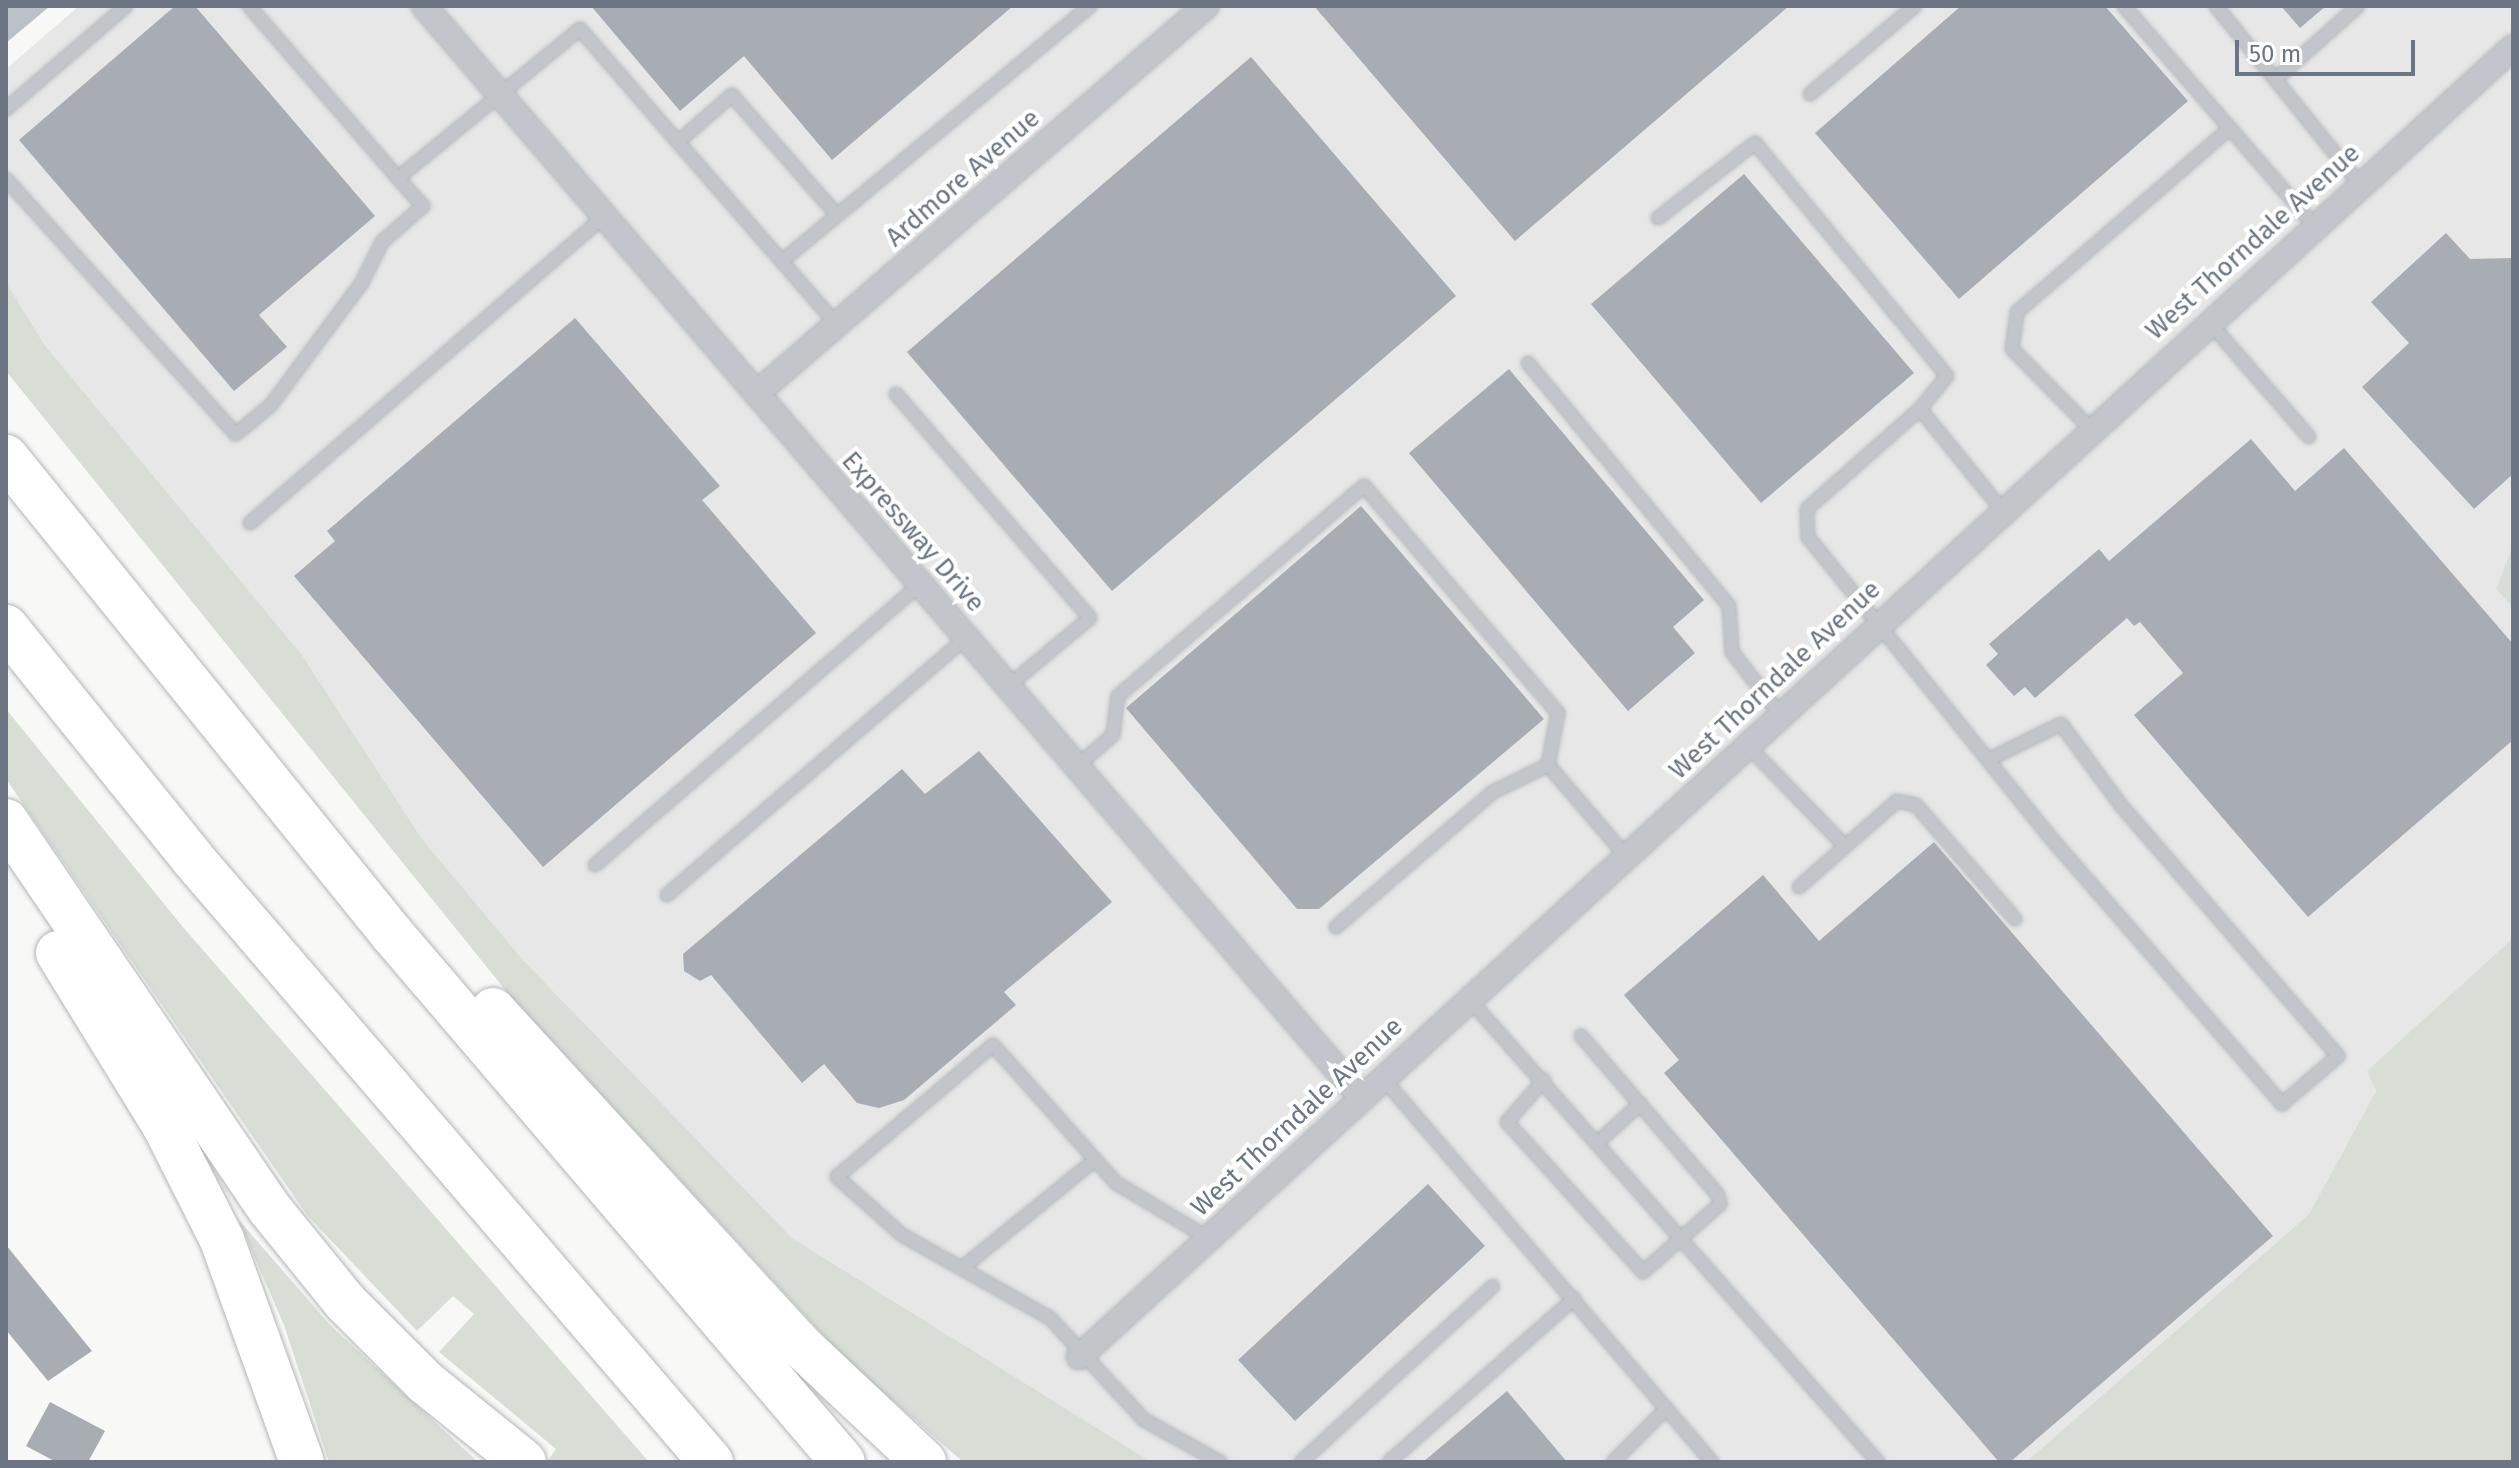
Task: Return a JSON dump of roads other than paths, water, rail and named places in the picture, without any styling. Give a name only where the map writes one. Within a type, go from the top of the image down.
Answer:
[{"type":"highway","points":[[6,457],[260,771],[843,1462]]},
{"type":"highway","points":[[6,627],[193,859],[711,1462]]},
{"type":"highway","points":[[260,771],[572,1091],[799,1344],[924,1462]]},
{"type":"highway","points":[[6,821],[269,1208],[345,1302],[425,1382],[524,1462]]},
{"type":"highway","points":[[6,869],[164,1125],[222,1240],[302,1462]]},
{"type":"street","name":"Expressway Drive","points":[[424,6],[1360,1096]]},
{"type":"street","name":"Ardmore Avenue","points":[[757,393],[1198,8]]},
{"type":"street","name":"West Thorndale Avenue","points":[[1079,1357],[1381,1076],[1626,856],[2207,320],[2513,47]]},
{"type":"lane","points":[[6,109],[126,6]]},
{"type":"lane","points":[[6,179],[236,434],[271,405],[361,284],[382,242],[423,206],[249,6]]},
{"type":"lane","points":[[782,261],[1090,6]]},
{"type":"lane","points":[[1810,94],[1915,6]]},
{"type":"lane","points":[[2124,6],[2313,224]]},
{"type":"lane","points":[[2216,6],[2359,183]]},
{"type":"lane","points":[[2277,78],[2358,6]]},
{"type":"lane","points":[[398,178],[580,29],[836,324]]},
{"type":"lane","points":[[678,142],[732,95],[836,214]]},
{"type":"lane","points":[[2091,429],[2012,349],[2017,312],[2230,128]]},
{"type":"lane","points":[[1658,218],[1755,143],[1947,376],[1920,409],[1807,509],[1808,537],[1875,626],[2282,1104],[2338,1056],[2120,804],[2061,724],[1990,759]]},
{"type":"lane","points":[[250,523],[605,216]]},
{"type":"lane","points":[[2207,320],[2309,437]]},
{"type":"lane","points":[[1528,363],[1729,606],[1732,652],[1780,714]]},
{"type":"lane","points":[[896,394],[1090,618],[1008,686]]},
{"type":"lane","points":[[1920,409],[2002,510]]},
{"type":"lane","points":[[1077,766],[1113,735],[1118,696],[1364,486],[1558,713],[1548,765]]},
{"type":"lane","points":[[595,865],[920,584]]},
{"type":"lane","points":[[667,895],[967,637]]},
{"type":"lane","points":[[1746,744],[1845,846]]},
{"type":"lane","points":[[1548,765],[1626,856]]},
{"type":"lane","points":[[1336,927],[1493,792],[1548,765]]},
{"type":"lane","points":[[1799,887],[1897,801],[1916,805],[2015,919]]},
{"type":"lane","points":[[1468,998],[1544,1080],[1878,1462]]},
{"type":"lane","points":[[1544,1080],[1507,1122],[1625,1258],[1643,1272],[1720,1204],[1718,1195],[1581,1036]]},
{"type":"lane","points":[[1208,1238],[1116,1183],[993,1045],[837,1177],[902,1235],[1050,1318],[1079,1357],[1144,1420],[1220,1462]]},
{"type":"lane","points":[[1381,1076],[1712,1462]]},
{"type":"lane","points":[[1598,1142],[1640,1104]]},
{"type":"lane","points":[[962,1268],[1095,1160]]},
{"type":"lane","points":[[1301,1462],[1493,1286]]},
{"type":"lane","points":[[1389,1462],[1574,1299]]},
{"type":"lane","points":[[1613,1462],[1667,1408]]}]
